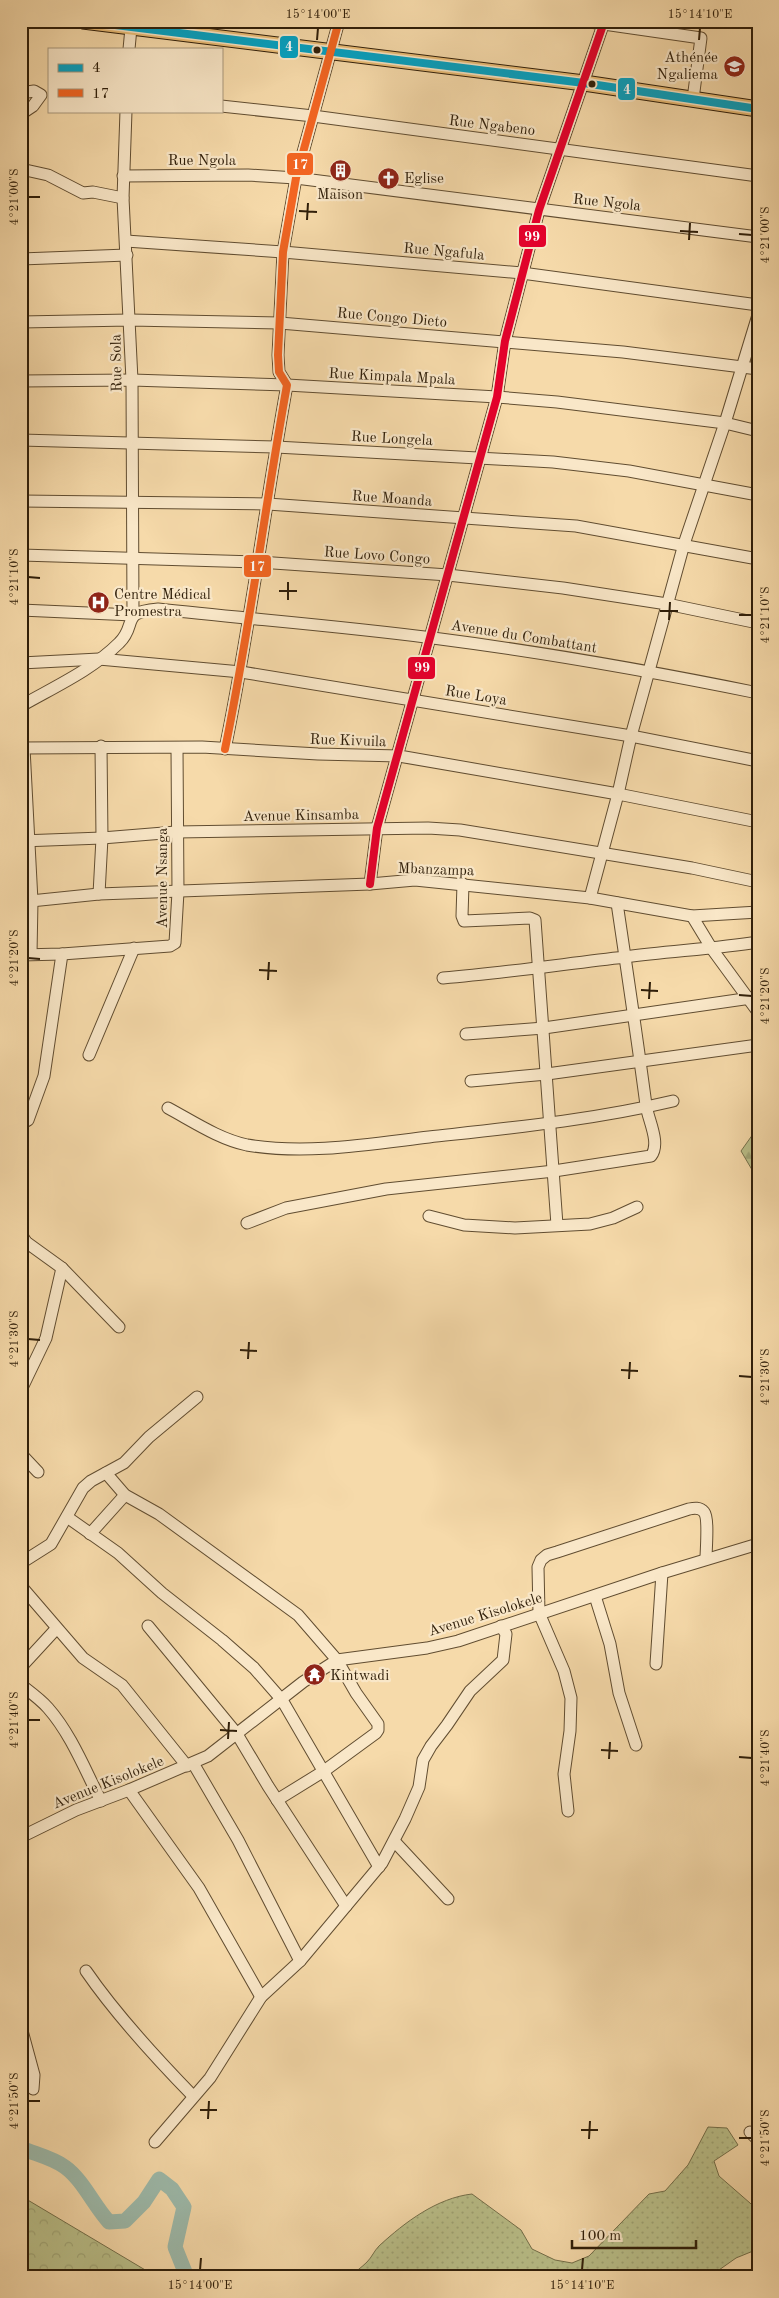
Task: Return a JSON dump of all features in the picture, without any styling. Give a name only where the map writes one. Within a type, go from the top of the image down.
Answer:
[{"type":"main road","points":[[83,21],[114,23],[131,28],[153,26],[330,52],[584,83],[758,109]]},
{"type":"street","points":[[225,748],[241,672],[287,385],[279,372],[283,252],[296,178],[338,21]]},
{"type":"street","points":[[583,21],[602,25],[632,24],[701,38],[693,100]]},
{"type":"street","points":[[370,884],[377,828],[399,756],[412,700],[432,637],[497,397],[505,341],[539,210],[562,149],[602,25]]},
{"type":"street","points":[[129,48],[131,28]]},
{"type":"street","points":[[21,93],[34,91],[41,95],[33,106],[21,114]]},
{"type":"street","name":"Rue Ngabeno","points":[[222,106],[313,116],[758,176]]},
{"type":"street","name":"Rue Sola","points":[[126,112],[123,198],[132,380],[133,615]]},
{"type":"street","points":[[21,169],[48,175],[83,193],[123,198]]},
{"type":"street","name":"Rue Ngola","points":[[123,176],[239,175],[296,178],[758,237]]},
{"type":"street","name":"Rue Ngafula","points":[[126,241],[283,252],[522,273],[758,306]]},
{"type":"street","points":[[21,259],[127,255]]},
{"type":"street","points":[[590,898],[603,854],[631,736],[684,544],[725,423],[758,315]]},
{"type":"street","name":"Rue Congo Dieto","points":[[21,322],[130,320],[280,323],[623,352],[758,369]]},
{"type":"street","name":"Rue Kimpala Mpala","points":[[21,381],[132,380],[287,385],[497,397],[557,402],[725,423],[758,431]]},
{"type":"street","name":"Rue Longela","points":[[21,440],[276,447],[562,463],[704,483],[758,495]]},
{"type":"street","name":"Rue Moanda","points":[[21,501],[268,504],[576,526],[684,544],[758,559]]},
{"type":"street","name":"Rue Lovo Congo","points":[[21,555],[258,562],[448,575],[563,588],[667,604],[758,623]]},
{"type":"street","name":"Avenue du Combattant","points":[[21,610],[133,615],[143,610],[158,609],[432,637],[650,671],[758,693]]},
{"type":"street","points":[[21,706],[100,660],[121,642],[133,615]]},
{"type":"street","name":"Rue Loya","points":[[21,663],[100,660],[241,672],[631,736],[758,761]]},
{"type":"street","points":[[99,894],[102,838],[101,746]]},
{"type":"street","name":"Rue Kivuila","points":[[22,748],[101,746],[225,748],[318,754],[399,756],[618,794],[758,822]]},
{"type":"street","points":[[22,748],[26,955]]},
{"type":"street","name":"Avenue Nsanga","points":[[26,955],[170,946],[176,943],[178,892],[176,832],[177,748]]},
{"type":"street","name":"Avenue Kinsamba","points":[[25,841],[102,838],[176,832],[406,827],[460,830],[692,868],[758,882]]},
{"type":"street","name":"Mbanzampa","points":[[26,901],[99,894],[370,884],[415,880],[590,898],[692,916],[758,912]]},
{"type":"street","points":[[463,884],[462,916],[464,922],[530,918],[535,920],[557,1225]]},
{"type":"street","points":[[247,1223],[286,1208],[386,1189],[554,1171],[651,1156],[654,1151],[654,1142],[646,1107],[635,1013],[617,903]]},
{"type":"street","points":[[692,916],[712,949],[753,997],[758,1012]]},
{"type":"street","points":[[443,978],[539,969],[626,956],[712,949],[758,942]]},
{"type":"street","points":[[89,1055],[134,948]]},
{"type":"street","points":[[21,1124],[28,1120],[44,1076],[62,954]]},
{"type":"street","points":[[466,1034],[544,1028],[753,997]]},
{"type":"street","points":[[471,1081],[546,1074],[758,1046]]},
{"type":"street","points":[[168,1108],[221,1137],[246,1144],[272,1148],[321,1148],[550,1122],[673,1101]]},
{"type":"street","points":[[429,1216],[481,1227],[590,1224],[614,1218],[637,1207]]},
{"type":"street","points":[[21,1256],[24,1238],[62,1268],[119,1327]]},
{"type":"street","points":[[21,1390],[46,1338],[62,1268]]},
{"type":"street","points":[[21,1564],[51,1544],[83,1488],[124,1463],[148,1437],[197,1397]]},
{"type":"street","points":[[21,1454],[38,1472]]},
{"type":"street","points":[[106,1473],[125,1495],[159,1514],[282,1601],[298,1615],[337,1660],[379,1728],[376,1733],[324,1772],[277,1800]]},
{"type":"street","points":[[90,1534],[125,1495]]},
{"type":"street","points":[[568,1811],[564,1774],[570,1731],[571,1698],[564,1671],[539,1613],[538,1567],[541,1560],[547,1555],[603,1536],[697,1508],[703,1511],[707,1518],[706,1559]]},
{"type":"street","points":[[67,1517],[118,1553],[162,1593],[254,1668],[282,1700],[378,1867]]},
{"type":"street","name":"Avenue Kisolokele","points":[[21,1837],[76,1810],[129,1790],[208,1756],[304,1682],[337,1660],[427,1648],[758,1544]]},
{"type":"street","points":[[656,1664],[662,1573]]},
{"type":"street","points":[[21,1586],[56,1629],[83,1658],[122,1685],[190,1764],[238,1840],[300,1961]]},
{"type":"street","points":[[595,1596],[610,1644],[618,1693],[636,1744]]},
{"type":"street","points":[[148,1626],[237,1734],[277,1800],[346,1906]]},
{"type":"street","points":[[155,2142],[210,2078],[261,1997],[300,1961],[378,1867],[394,1841],[419,1787],[423,1760],[431,1746],[470,1691],[503,1660],[506,1634],[501,1626]]},
{"type":"street","points":[[21,1666],[56,1629]]},
{"type":"street","points":[[21,1685],[48,1707],[55,1717],[76,1750],[101,1801]]},
{"type":"street","points":[[129,1790],[199,1888],[261,1997]]},
{"type":"street","points":[[394,1841],[448,1899]]},
{"type":"street","points":[[86,1971],[97,1988],[155,2057],[193,2096]]},
{"type":"street","points":[[21,2027],[26,2059],[34,2075],[33,2089]]},
{"type":"green space","points":[[758,1127],[758,1180],[741,1151]]},
{"type":"green space","points":[[708,2127],[727,2128],[738,2145],[714,2161],[719,2176],[758,2210],[758,2249],[736,2258],[709,2277],[480,2277],[476,2273],[441,2277],[349,2277],[367,2262],[379,2246],[422,2212],[446,2200],[472,2194],[521,2230],[532,2249],[555,2260],[572,2263],[589,2256],[649,2194],[665,2191],[688,2165]]},
{"type":"green space","points":[[21,2196],[157,2277],[21,2277]]},
{"type":"waterway","points":[[21,2148],[60,2164],[71,2172],[109,2222],[125,2221],[144,2202],[159,2179],[172,2189],[184,2207],[175,2247],[187,2277]]},
{"type":"transit line","name":"4","points":[[83,21],[584,83],[758,109]]},
{"type":"transit line","name":"17","points":[[225,749],[287,385],[279,372],[278,355],[283,252],[296,178],[339,21]]},
{"type":"transit line","name":"99","points":[[370,884],[377,828],[497,397],[505,341],[539,210],[603,25]]},
{"type":"place","name":"Athénée Ngaliema","points":[[734,66]]},
{"type":"place","name":"Maison","points":[[340,171]]},
{"type":"place","name":"Eglise","points":[[388,178]]},
{"type":"place","name":"Centre Médical Promestra","points":[[98,603]]},
{"type":"place","name":"Kintwadi","points":[[314,1675]]}]
